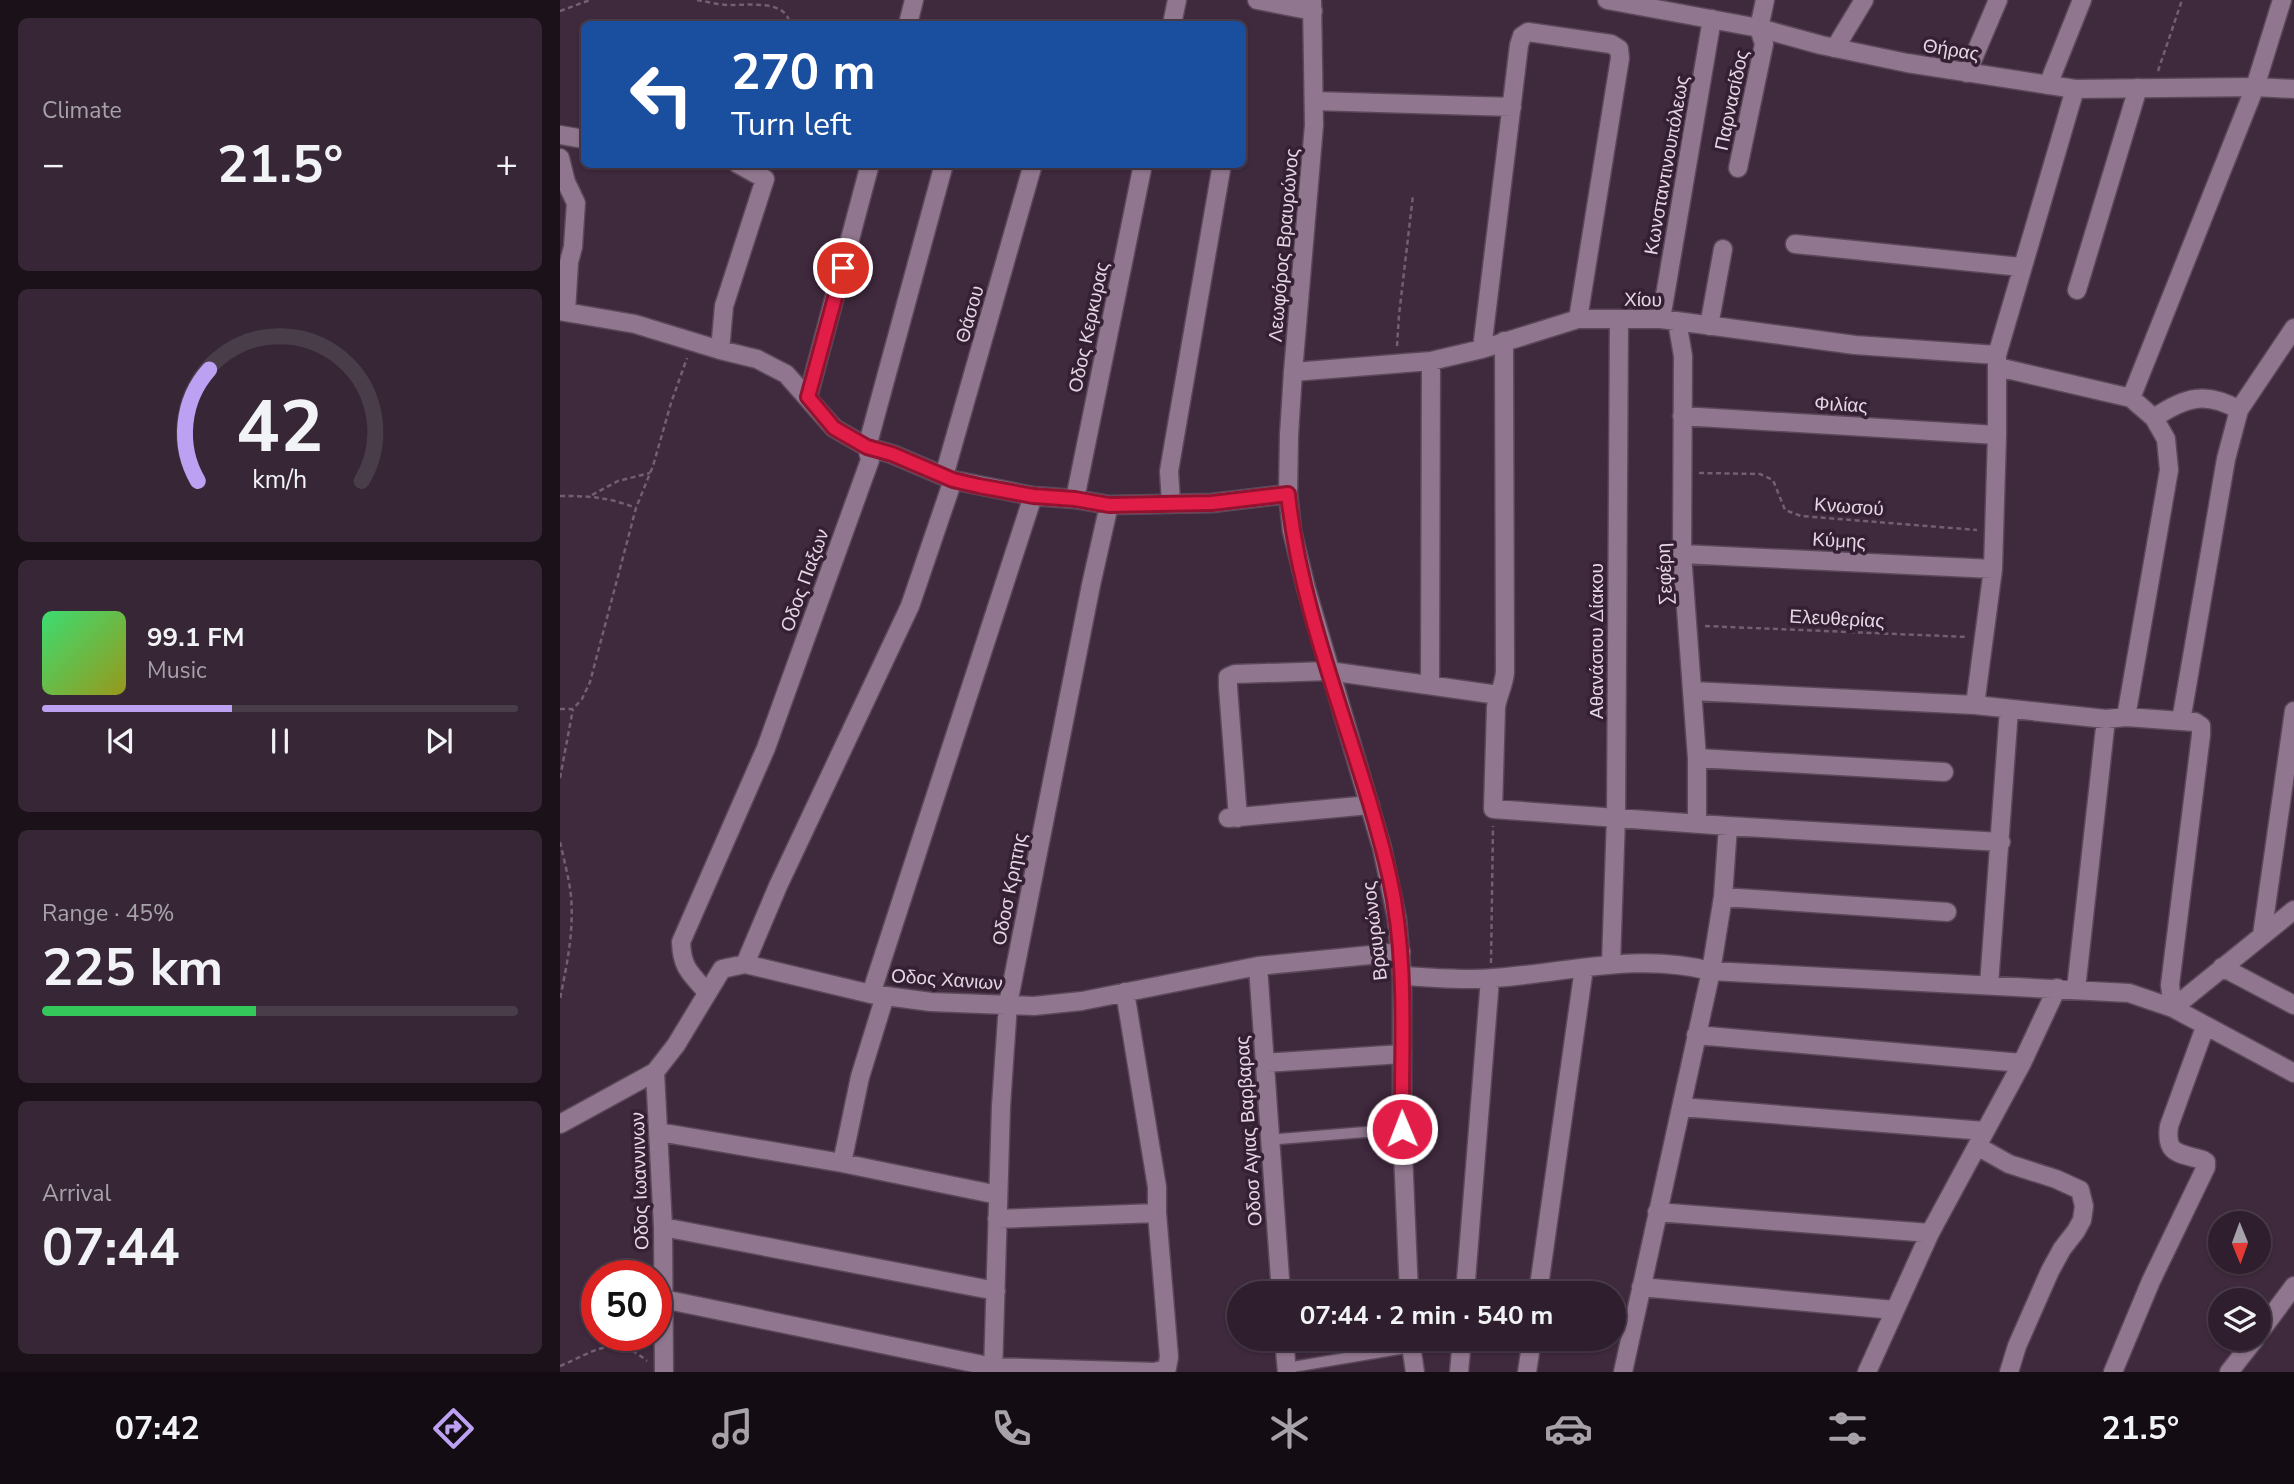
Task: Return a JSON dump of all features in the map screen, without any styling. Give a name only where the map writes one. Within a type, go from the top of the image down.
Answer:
[{"type":"street","points":[[909,21],[914,0]]},
{"type":"street","points":[[1173,21],[1177,0]]},
{"type":"street","points":[[1257,0],[1312,6]]},
{"type":"street","name":"Θήρας","points":[[1607,0],[1759,28],[1835,48],[1967,73],[2075,89],[2294,89]]},
{"type":"street","name":"Παρνασίδος","points":[[1738,168],[1764,44],[1759,28],[1765,0]]},
{"type":"street","points":[[1835,48],[1864,0]]},
{"type":"street","points":[[1967,73],[1998,0]]},
{"type":"street","points":[[2048,85],[2081,0]]},
{"type":"street","points":[[2126,717],[2168,470],[2166,439],[2154,418],[2131,398],[2255,87],[2282,0]]},
{"type":"street","name":"Λεωφόρος Βραυρώνος","points":[[1288,494],[1293,372],[1314,101],[1312,6]]},
{"type":"street","name":"Κωνσταντινουπόλεως","points":[[1669,320],[1712,19]]},
{"type":"street","points":[[1482,349],[1519,45],[1522,36],[1528,32],[1611,44],[1619,49],[1620,58],[1578,319]]},
{"type":"street","points":[[2077,290],[2145,88]]},
{"type":"street","points":[[1975,705],[1993,569],[1997,361],[2021,267],[2075,89]]},
{"type":"street","points":[[1314,101],[1512,107]]},
{"type":"street","points":[[560,135],[581,138]]},
{"type":"street","points":[[560,158],[566,182],[576,202],[573,247],[563,311],[635,324],[757,359],[786,374],[834,428],[867,447],[892,454],[948,478],[1033,496],[1109,505],[1212,503],[1288,494]]},
{"type":"street","points":[[720,350],[724,306],[765,179],[745,168]]},
{"type":"street","points":[[808,397],[869,168]]},
{"type":"street","name":"Οδος Παξων","points":[[708,992],[692,976],[682,959],[681,942],[766,748],[870,460],[867,447],[943,168]]},
{"type":"street","name":"Θάσου","points":[[745,964],[778,887],[910,606],[948,478],[1032,168]]},
{"type":"street","name":"Οδος Κερκυρας","points":[[1075,499],[1142,168]]},
{"type":"street","points":[[1171,503],[1169,471],[1221,168]]},
{"type":"street","points":[[1795,244],[2021,267]]},
{"type":"street","points":[[1709,326],[1723,249]]},
{"type":"street","name":"Χίου","points":[[1293,372],[1431,360],[1482,349],[1578,319],[1669,320],[1997,361],[2131,398]]},
{"type":"street","name":"Αθανάσιου Δίακου","points":[[1611,964],[1616,817],[1619,319]]},
{"type":"street","name":"Σεφέρη","points":[[1669,320],[1683,356],[1682,554],[1697,758],[1697,824]]},
{"type":"street","points":[[2180,720],[2227,459],[2239,410],[2294,328]]},
{"type":"street","points":[[1504,341],[1506,672],[1496,707],[1493,809],[2001,842]]},
{"type":"street","points":[[1430,684],[1431,360]]},
{"type":"street","points":[[2154,418],[2168,408],[2193,398],[2211,398],[2226,402],[2239,410]]},
{"type":"street","name":"Φιλίας","points":[[1682,416],[1997,435]]},
{"type":"street","name":"Βραυρώνος","points":[[1288,494],[1292,531],[1329,671],[1391,883],[1401,952],[1402,1129],[1408,1281]]},
{"type":"street","points":[[842,1163],[878,995],[1033,496]]},
{"type":"street","name":"Οδοσ Κρητης","points":[[993,1370],[1001,1106],[1008,1004],[1109,505]]},
{"type":"street","name":"Κύμης","points":[[1682,554],[1993,569]]},
{"type":"street","points":[[1370,805],[1233,818],[1228,677],[1236,674],[1329,671],[1498,695]]},
{"type":"street","points":[[1692,691],[1975,705],[2106,719],[2126,717],[2195,722],[2201,726],[2201,735],[2170,985],[2173,1008]]},
{"type":"street","points":[[1989,985],[2009,709]]},
{"type":"street","points":[[2262,935],[2294,711]]},
{"type":"street","points":[[2076,989],[2106,719]]},
{"type":"street","points":[[1697,758],[1944,772]]},
{"type":"street","points":[[1623,1372],[1711,971],[1723,897],[1728,826]]},
{"type":"street","points":[[1723,897],[1947,912]]},
{"type":"street","points":[[2173,1008],[2294,910]]},
{"type":"street","name":"Οδος Χανιων","points":[[745,964],[878,995],[931,1002],[1034,1006],[1082,1001],[1258,966],[1401,952]]},
{"type":"street","points":[[1402,976],[1490,979],[1611,964],[1652,962],[1682,964],[1711,971],[2129,993],[2173,1008],[2294,1073]]},
{"type":"street","points":[[560,1124],[654,1072],[676,1045],[722,969],[745,964]]},
{"type":"street","name":"Οδοσ Αγιας Βαρβαρας","points":[[1258,966],[1268,1140],[1280,1281]]},
{"type":"street","points":[[2222,967],[2294,1005]]},
{"type":"street","points":[[1540,1281],[1584,968]]},
{"type":"street","points":[[1466,1281],[1490,979]]},
{"type":"street","points":[[1867,1372],[1930,1233],[2022,1063],[2057,988]]},
{"type":"street","points":[[672,1301],[993,1370],[1155,1372],[1167,1368],[1169,1357],[1157,1187],[1125,992]]},
{"type":"street","points":[[2113,1372],[2151,1281],[2206,1167],[2203,1160],[2176,1152],[2169,1145],[2167,1138],[2205,1027]]},
{"type":"street","points":[[1696,1035],[2022,1063]]},
{"type":"street","points":[[1264,1063],[1402,1054]]},
{"type":"street","name":"Οδος Ιωαννινων","points":[[654,1072],[659,1132],[663,1260]]},
{"type":"street","points":[[1681,1107],[1981,1138],[2009,1164],[2080,1190],[2084,1198],[2082,1220],[2050,1271],[2017,1346],[2009,1372]]},
{"type":"street","points":[[659,1132],[842,1163],[998,1195]]},
{"type":"street","points":[[1657,1212],[1930,1233]]},
{"type":"street","points":[[997,1219],[1157,1213]]},
{"type":"street","points":[[663,1227],[996,1292]]},
{"type":"street","points":[[2271,1317],[2294,1286]]},
{"type":"street","points":[[1641,1287],[1894,1310]]},
{"type":"street","points":[[1285,1351],[1287,1370]]},
{"type":"street","points":[[1411,1351],[1415,1372]]},
{"type":"street","points":[[1459,1372],[1461,1351]]},
{"type":"street","points":[[1527,1372],[1530,1351]]},
{"type":"street","points":[[2230,1372],[2246,1351]]},
{"type":"street","points":[[2243,1355],[2251,1372]]},
{"type":"lane","points":[[1268,1140],[1402,1129]]},
{"type":"lane","points":[[1287,1370],[1374,1351]]},
{"type":"path","points":[[560,11],[590,0]]},
{"type":"path","points":[[697,0],[728,5],[765,4],[780,8],[790,21]]},
{"type":"path","points":[[2145,88],[2182,0]]},
{"type":"path","points":[[1396,363],[1413,195]]},
{"type":"path","points":[[560,778],[573,709],[582,699],[590,682],[636,508],[650,473],[692,341]]},
{"type":"path","points":[[592,495],[618,481],[650,473]]},
{"type":"path","name":"Κνωσού","points":[[1682,473],[1760,474],[1773,480],[1785,510],[1801,516],[1994,531]]},
{"type":"path","points":[[560,496],[592,495],[636,508]]},
{"type":"path","name":"Ελευθερίας","points":[[1688,626],[1985,638]]},
{"type":"path","points":[[560,709],[573,709]]},
{"type":"path","points":[[1490,979],[1493,809]]},
{"type":"path","points":[[560,842],[571,894],[572,926],[570,953],[560,999]]},
{"type":"path","points":[[560,1366],[603,1348],[619,1346],[634,1350],[658,1368]]},
{"type":"route","points":[[843,268],[808,397],[834,428],[867,447],[892,454],[953,480],[1033,496],[1109,505],[1212,503],[1288,494],[1292,531],[1306,588],[1391,883],[1401,952],[1402,1129]]}]
